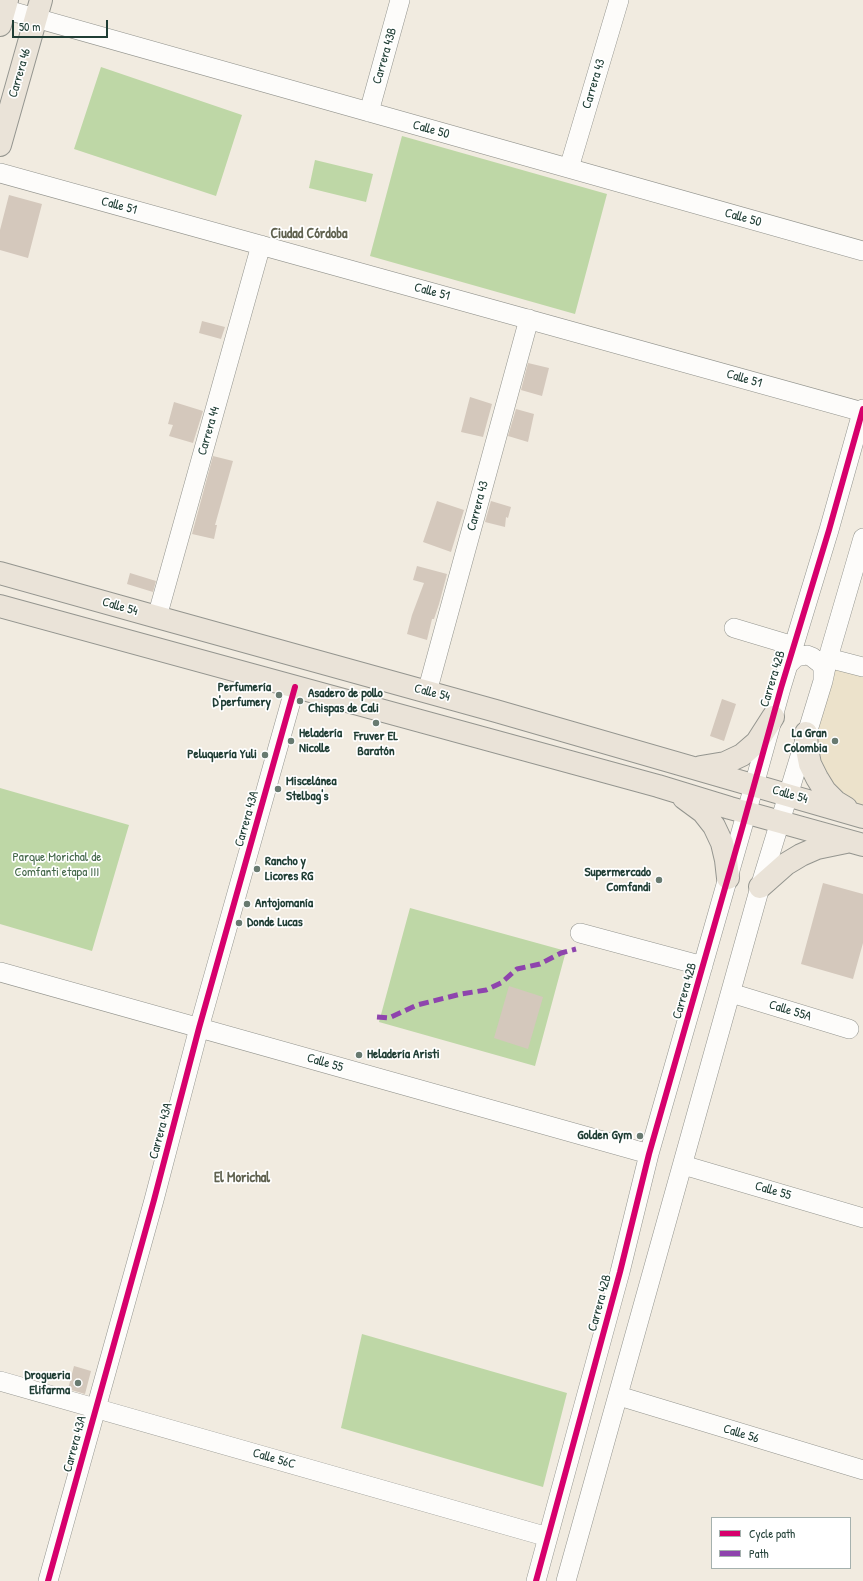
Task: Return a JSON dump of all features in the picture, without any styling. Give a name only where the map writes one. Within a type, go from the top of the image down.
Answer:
[{"type":"main road","name":"Carrera 46","points":[[0,145],[38,9]]},
{"type":"main road","name":"Calle 54","points":[[0,573],[689,766],[863,817]]},
{"type":"main road","points":[[0,606],[658,786],[747,813],[857,843]]},
{"type":"main road","points":[[689,766],[716,766],[735,759],[750,749],[757,742],[773,717]]},
{"type":"main road","points":[[806,734],[810,764],[825,791],[836,802],[849,811],[863,817]]},
{"type":"main road","points":[[658,786],[675,792],[690,801],[714,826],[722,843],[728,878]]},
{"type":"main road","points":[[760,887],[786,864],[801,855],[834,843],[857,843]]},
{"type":"street","name":"Carrera 43B","points":[[369,112],[400,0]]},
{"type":"street","name":"Carrera 43","points":[[569,168],[619,0]]},
{"type":"street","name":"Calle 50","points":[[3,10],[38,9],[369,112],[863,251]]},
{"type":"street","name":"Calle 51","points":[[0,173],[863,411]]},
{"type":"street","name":"Carrera 44","points":[[157,617],[261,245]]},
{"type":"street","name":"Carrera 43","points":[[427,692],[529,319]]},
{"type":"street","name":"Carrera 42B","points":[[536,1581],[620,1272],[650,1154],[773,717],[863,411]]},
{"type":"street","points":[[566,1581],[619,1396],[760,887],[823,681],[828,658],[863,538]]},
{"type":"street","points":[[734,628],[794,646]]},
{"type":"street","points":[[788,665],[791,660],[801,655],[812,657],[817,660],[823,669],[823,681]]},
{"type":"street","points":[[828,658],[863,667]]},
{"type":"street","name":"Carrera 43A","points":[[48,1581],[154,1200],[199,1028],[295,687]]},
{"type":"street","points":[[580,933],[703,966]]},
{"type":"street","name":"Calle 55","points":[[0,972],[650,1154]]},
{"type":"street","name":"Calle 55A","points":[[731,993],[849,1029]]},
{"type":"street","name":"Calle 55","points":[[682,1165],[863,1218]]},
{"type":"street","name":"Calle 56C","points":[[0,1381],[548,1537]]},
{"type":"street","name":"Calle 56","points":[[619,1396],[863,1470]]},
{"type":"shaded area","name":"La Gran Colombia","points":[[828,658],[863,667],[863,817],[810,764]]},
{"type":"green space","points":[[101,67],[242,115],[216,196],[74,149]]},
{"type":"green space","points":[[402,136],[607,194],[575,314],[370,256]]},
{"type":"green space","points":[[315,160],[373,174],[366,202],[309,188]]},
{"type":"green space","name":"Parque Morichal de Comfanti etapa III","points":[[0,788],[129,825],[92,951],[0,924]]},
{"type":"green space","points":[[410,908],[566,951],[535,1066],[379,1022]]},
{"type":"green space","points":[[362,1334],[567,1393],[543,1487],[341,1428]]},
{"type":"building","points":[[9,195],[42,204],[28,258],[0,250],[0,230]]},
{"type":"building","points":[[202,321],[225,327],[221,339],[199,333]]},
{"type":"building","points":[[528,363],[549,368],[542,396],[521,390]]},
{"type":"building","points":[[470,397],[492,404],[483,437],[461,432]]},
{"type":"building","points":[[174,402],[203,411],[193,443],[169,436],[173,425],[168,424]]},
{"type":"building","points":[[516,409],[534,414],[528,442],[508,436]]},
{"type":"building","points":[[213,456],[233,461],[215,525],[217,525],[214,539],[192,534]]},
{"type":"building","points":[[437,501],[464,510],[451,552],[423,542]]},
{"type":"building","points":[[491,501],[511,507],[508,518],[506,517],[505,527],[485,522]]},
{"type":"building","points":[[417,566],[447,574],[434,619],[432,619],[427,640],[407,634],[412,615],[424,583],[413,580]]},
{"type":"building","points":[[130,573],[156,581],[153,592],[127,584]]},
{"type":"building","points":[[722,699],[736,704],[724,741],[710,736]]},
{"type":"building","points":[[823,883],[863,894],[863,943],[853,979],[801,964]]},
{"type":"building","points":[[509,986],[543,997],[528,1049],[494,1038]]},
{"type":"building","name":"Drogueria Elifarma","points":[[74,1366],[91,1371],[85,1394],[68,1389]]},
{"type":"marked path","points":[[377,1017],[389,1018],[417,1005],[461,994],[486,990],[501,983],[517,969],[540,964],[561,953],[576,949]]},
{"type":"cycle path","points":[[536,1581],[620,1272],[649,1154],[781,688],[829,530],[863,409]]},
{"type":"cycle path","points":[[48,1581],[154,1200],[199,1028],[295,687]]},
{"type":"place","name":"Perfumería D'perfumery","points":[[279,695]]},
{"type":"place","name":"Asadero de pollo Chispas de Cali","points":[[300,701]]},
{"type":"place","name":"Fruver EL Baratón","points":[[376,723]]},
{"type":"place","name":"Heladería Nicolle","points":[[291,741]]},
{"type":"place","name":"La Gran Colombia","points":[[835,741]]},
{"type":"place","name":"Peluquería Yuli","points":[[265,755]]},
{"type":"place","name":"Miscelánea Stelbag's","points":[[278,789]]},
{"type":"place","name":"Rancho y Licores RG","points":[[257,869]]},
{"type":"place","name":"Supermercado Comfandi","points":[[659,880]]},
{"type":"place","name":"Antojomanía","points":[[247,904]]},
{"type":"place","name":"Donde Lucas","points":[[239,923]]},
{"type":"place","name":"Heladería Aristi","points":[[359,1055]]},
{"type":"place","name":"Golden Gym","points":[[640,1136]]},
{"type":"place","name":"Drogueria Elifarma","points":[[78,1383]]},
{"type":"district","name":"Ciudad Córdoba","points":[[309,234]]},
{"type":"district","name":"El Morichal","points":[[242,1178]]}]
